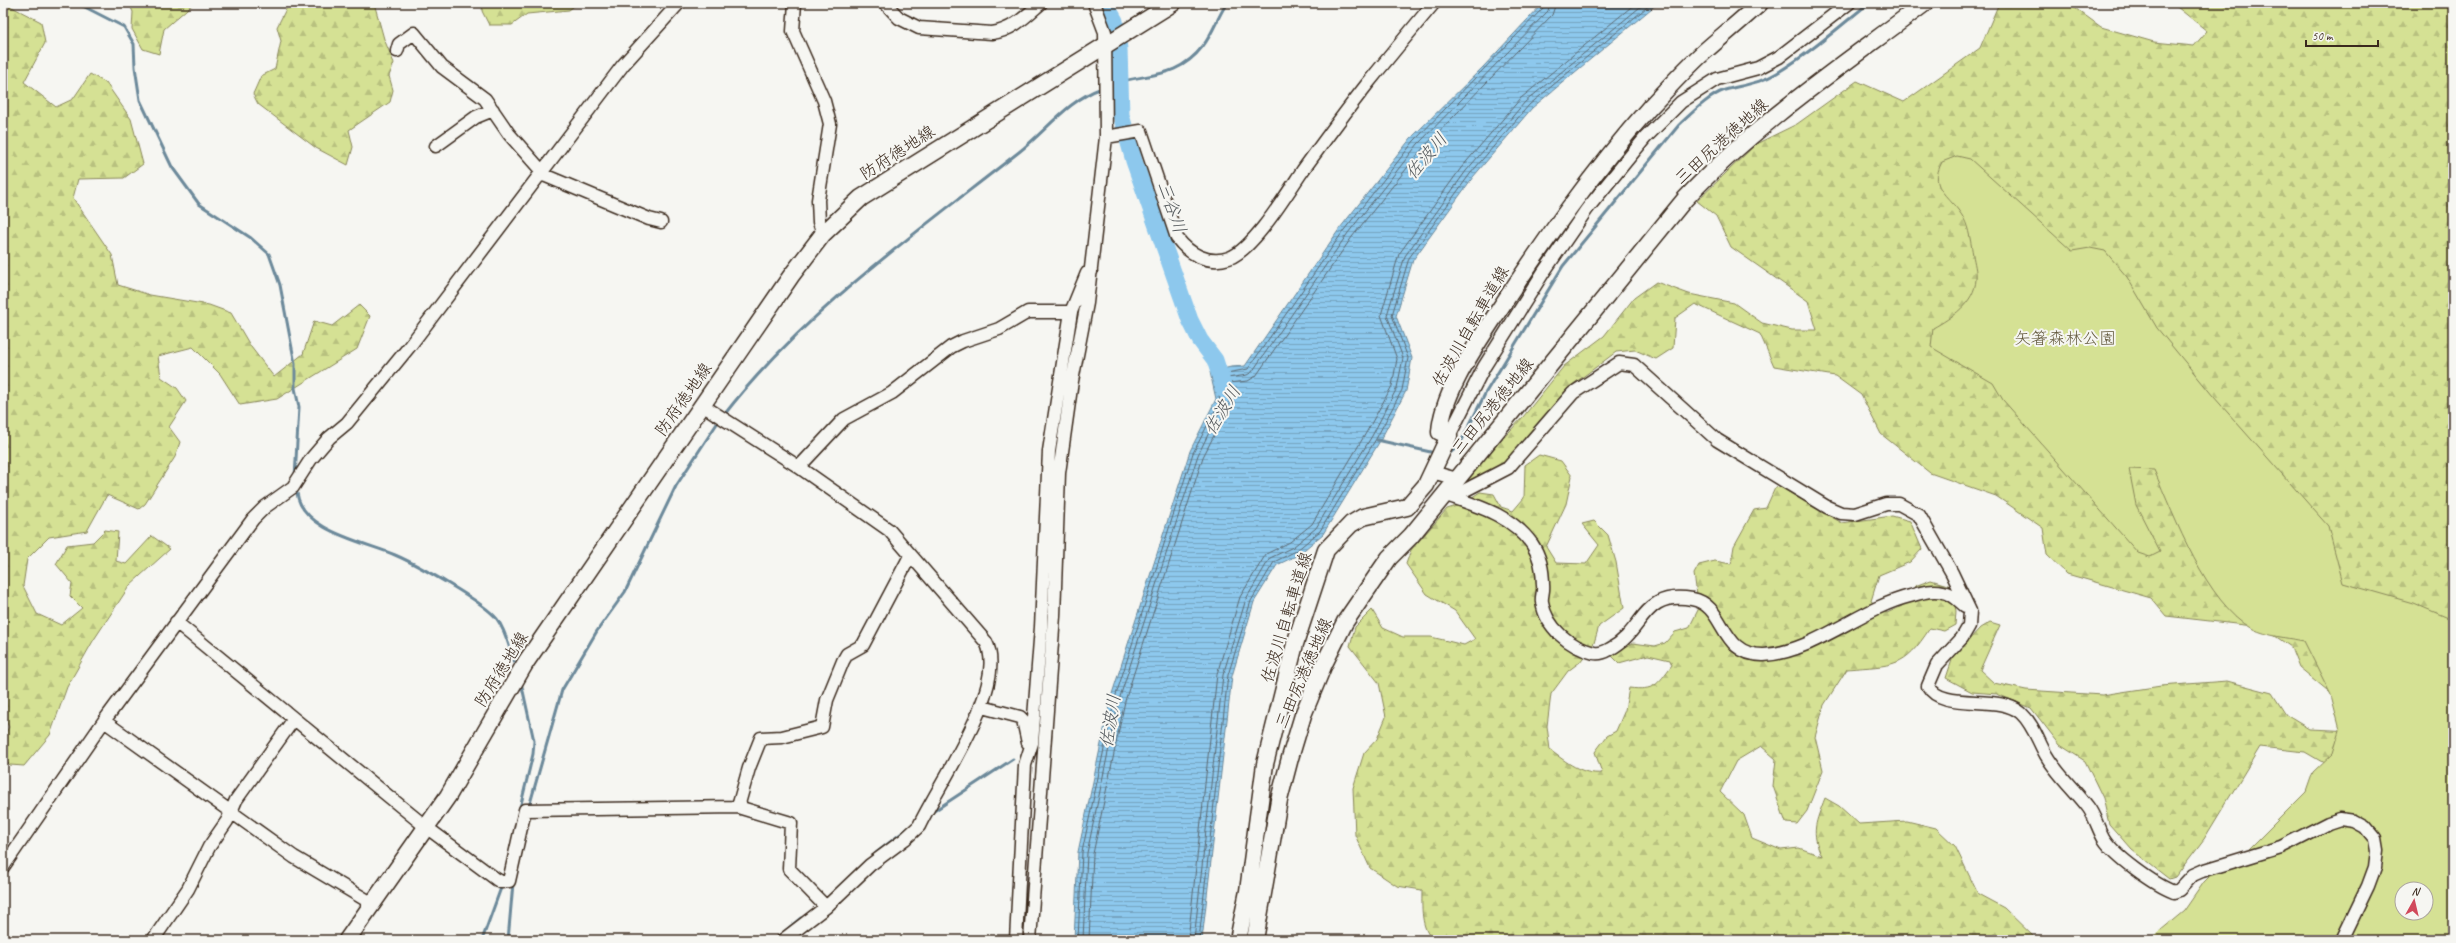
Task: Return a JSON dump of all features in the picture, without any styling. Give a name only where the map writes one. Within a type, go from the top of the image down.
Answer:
[{"type":"main road","name":"防府徳地線","points":[[347,940],[468,765],[526,662],[806,254],[823,234],[861,198],[1113,39],[1173,3]]},
{"type":"main road","name":"佐波川自転車道線","points":[[1238,940],[1248,891],[1265,764],[1295,644],[1326,550],[1351,524],[1363,516],[1407,507],[1426,485],[1447,440],[1440,432],[1441,423],[1453,386],[1483,335],[1570,205],[1604,160],[1651,106],[1704,51],[1760,3]]},
{"type":"main road","name":"三田尻港徳地線","points":[[1255,940],[1280,800],[1290,758],[1303,715],[1324,664],[1345,622],[1370,584],[1389,558],[1448,496],[1457,479],[1685,199],[1708,174],[1788,107],[1925,3]]},
{"type":"street","points":[[3,867],[104,721],[253,519],[265,507],[293,487],[316,454],[347,423],[409,347],[623,65],[679,3]]},
{"type":"street","points":[[795,3],[793,31],[824,101],[830,124],[818,200],[819,222],[823,234]]},
{"type":"street","points":[[885,3],[899,18],[919,28],[992,33],[1003,32],[1017,24],[1041,3]]},
{"type":"street","points":[[1030,940],[1054,616],[1059,473],[1112,136],[1107,67],[1113,39],[1103,24],[1094,3]]},
{"type":"street","points":[[1112,136],[1141,131],[1169,220],[1181,244],[1198,257],[1214,260],[1229,258],[1241,251],[1258,233],[1368,83],[1434,3]]},
{"type":"street","points":[[1447,440],[1484,367],[1543,273],[1587,209],[1645,138],[1681,102],[1718,79],[1758,68],[1779,56],[1849,3]]},
{"type":"street","points":[[397,51],[400,44],[414,32],[442,67],[485,100],[509,134],[546,176],[649,219],[661,222]]},
{"type":"street","points":[[436,146],[476,117],[493,110]]},
{"type":"street","points":[[1016,940],[1025,765],[1032,743],[1041,627],[1048,451],[1071,312],[1081,283],[1087,273],[1091,272]]},
{"type":"street","points":[[799,468],[844,419],[892,393],[951,347],[999,329],[1028,312],[1071,312]]},
{"type":"street","points":[[1448,496],[1508,468],[1573,392],[1619,363],[1634,365],[1717,440],[1827,507],[1841,513],[1855,514],[1886,504],[1899,504],[1910,508],[1919,515],[1952,573],[1970,611],[1968,626],[1962,638],[1936,665],[1928,686],[1931,692],[1944,698],[2008,706],[2021,712],[2030,724],[2050,760],[2089,808],[2105,840],[2117,853],[2168,890],[2174,892],[2179,890],[2185,881],[2202,871],[2281,847],[2328,823],[2340,819],[2354,821],[2365,827],[2375,839],[2377,851],[2375,867],[2342,940]]},
{"type":"street","points":[[702,405],[799,468],[889,530],[986,642],[991,652],[991,671],[982,707],[919,826],[905,839],[870,865],[784,940]]},
{"type":"street","points":[[1434,467],[1457,479]]},
{"type":"street","points":[[1448,496],[1494,511],[1516,527],[1532,543],[1541,563],[1542,602],[1550,622],[1560,636],[1578,648],[1597,654],[1622,643],[1644,612],[1653,604],[1675,596],[1695,599],[1711,609],[1733,644],[1746,653],[1764,655],[1808,644],[1892,600],[1928,591],[1943,592],[1955,596],[1970,611]]},
{"type":"street","points":[[738,807],[749,768],[761,738],[782,737],[822,727],[827,700],[843,661],[848,654],[863,645],[910,556]]},
{"type":"street","points":[[176,622],[426,827],[496,879],[506,882],[509,881],[525,810],[738,807],[791,824],[789,869],[805,888],[824,904]]},
{"type":"street","points":[[982,707],[1020,717],[1023,720],[1029,751],[1035,803],[1040,804]]},
{"type":"street","points":[[153,940],[188,889],[236,800],[294,719]]},
{"type":"street","points":[[104,721],[294,857],[355,891],[373,904]]},
{"type":"green space","points":[[4,3],[41,22],[45,43],[24,82],[56,107],[73,99],[90,74],[106,83],[131,119],[143,164],[124,178],[78,179],[73,198],[112,255],[118,285],[150,295],[209,305],[231,313],[251,347],[274,377],[303,354],[314,321],[332,326],[359,305],[370,316],[357,349],[277,399],[240,405],[220,374],[193,347],[158,356],[161,377],[177,388],[186,401],[169,427],[180,442],[175,457],[145,504],[139,509],[107,495],[87,531],[49,537],[27,559],[23,586],[37,614],[61,625],[82,608],[70,596],[72,583],[56,564],[67,545],[93,542],[105,530],[118,532],[116,561],[126,564],[152,536],[170,549],[130,585],[93,641],[67,687],[50,735],[24,766],[10,765],[3,758],[3,738],[9,727],[3,715]]},
{"type":"green space","points":[[129,3],[194,3],[164,29],[159,54],[143,49],[132,29],[133,12]]},
{"type":"green space","points":[[289,3],[374,3],[384,39],[394,63],[389,76],[393,90],[390,102],[349,130],[353,147],[348,165],[316,148],[258,104],[253,94],[261,76],[275,69],[281,41],[277,27]]},
{"type":"green space","points":[[483,3],[578,3],[569,10],[527,14],[512,25],[489,25],[482,11]]},
{"type":"green space","points":[[1999,3],[2068,3],[2101,27],[2154,42],[2194,46],[2207,31],[2172,3],[2453,3],[2453,940],[2434,904],[2434,881],[2420,881],[2329,766],[2305,752],[2260,747],[2204,839],[2175,877],[2169,879],[2132,850],[2109,824],[2103,798],[2085,761],[2060,745],[2031,708],[1997,694],[1972,692],[1946,678],[1953,657],[1980,628],[1990,622],[2000,625],[1980,670],[1994,683],[2026,690],[2102,695],[2161,686],[2227,681],[2272,693],[2286,715],[2309,729],[2355,731],[2350,709],[2299,667],[2291,647],[2262,627],[2166,616],[2151,598],[2067,574],[2047,555],[2043,528],[1996,496],[1930,473],[1881,434],[1861,395],[1835,376],[1774,366],[1760,334],[1695,304],[1675,318],[1673,348],[1656,359],[1635,350],[1616,352],[1568,388],[1514,456],[1471,485],[1467,477],[1523,417],[1564,366],[1604,336],[1634,298],[1656,282],[1689,294],[1734,303],[1762,323],[1792,330],[1817,330],[1808,301],[1731,247],[1716,216],[1697,201],[1756,144],[1797,124],[1857,81],[1904,102],[1980,48]]},
{"type":"green space","name":"矢箸森林公園","points":[[1957,156],[1970,159],[2072,251],[2090,248],[2105,251],[2127,277],[2157,328],[2213,396],[2328,526],[2343,583],[2413,603],[2453,620],[2453,940],[2149,940],[2184,911],[2204,882],[2214,872],[2236,862],[2306,792],[2313,772],[2333,753],[2340,730],[2331,695],[2304,641],[2271,635],[2253,629],[2236,617],[2221,600],[2207,580],[2182,535],[2154,470],[2129,469],[2136,505],[2160,552],[2150,557],[2138,553],[2003,400],[1993,383],[1931,347],[1933,328],[1947,320],[1967,302],[1975,288],[1976,276],[1969,231],[1959,211],[1939,186],[1937,179],[1942,162]]},
{"type":"green space","points":[[1539,455],[1561,461],[1572,476],[1566,504],[1546,547],[1556,563],[1586,564],[1599,545],[1582,524],[1594,521],[1608,535],[1616,562],[1624,608],[1599,626],[1594,643],[1580,662],[1568,671],[1551,694],[1547,726],[1550,750],[1574,767],[1588,772],[1602,773],[1595,752],[1607,736],[1616,731],[1625,710],[1629,688],[1638,689],[1655,685],[1672,665],[1670,660],[1648,655],[1619,663],[1611,655],[1633,643],[1655,646],[1665,643],[1675,632],[1689,628],[1699,608],[1694,574],[1699,565],[1715,561],[1731,564],[1734,546],[1754,510],[1766,508],[1775,488],[1780,487],[1842,523],[1892,516],[1910,521],[1922,549],[1910,562],[1879,575],[1871,601],[1887,613],[1902,606],[1915,586],[1931,580],[1951,586],[1956,611],[1955,625],[1944,631],[1930,628],[1913,651],[1896,662],[1876,667],[1847,669],[1824,705],[1815,737],[1823,770],[1807,811],[1797,824],[1786,823],[1773,786],[1776,759],[1761,746],[1736,761],[1720,792],[1744,815],[1752,838],[1781,850],[1799,848],[1822,856],[1818,848],[1815,833],[1819,814],[1825,798],[1839,806],[1859,824],[1907,821],[1936,828],[1955,846],[1978,894],[2004,908],[2037,940],[1434,940],[1429,936],[1424,924],[1422,890],[1397,886],[1370,868],[1355,835],[1353,788],[1364,753],[1377,739],[1386,717],[1379,683],[1350,646],[1355,627],[1372,610],[1383,628],[1403,637],[1431,637],[1464,645],[1475,639],[1455,611],[1427,594],[1406,564],[1411,550],[1447,509],[1460,505],[1480,492],[1494,494],[1501,507],[1513,511],[1524,498],[1525,465]]},
{"type":"water","name":"佐波川","points":[[1543,3],[1658,3],[1532,108],[1473,177],[1413,260],[1396,316],[1412,358],[1406,391],[1380,441],[1323,534],[1298,555],[1277,565],[1254,602],[1232,676],[1202,940],[1074,940],[1078,852],[1111,697],[1190,451],[1216,399],[1210,372],[1231,367],[1245,366],[1340,228],[1411,138],[1484,66]]},
{"type":"waterway","points":[[77,3],[124,27],[134,44],[135,67],[140,100],[172,167],[199,204],[251,238],[269,254],[280,285],[295,364],[295,388],[299,407],[295,477]]},
{"type":"waterway","name":"三谷川","points":[[1105,3],[1115,21],[1119,49],[1121,115],[1134,161],[1190,320],[1200,340],[1215,360],[1225,391]]},
{"type":"waterway","points":[[1109,85],[1160,74],[1182,65],[1193,57],[1203,46],[1210,36],[1227,3]]},
{"type":"waterway","points":[[1447,455],[1459,446],[1486,392],[1563,266],[1679,125],[1712,96],[1725,90],[1765,79],[1777,73],[1824,40],[1869,3]]},
{"type":"waterway","points":[[724,415],[756,377],[790,341],[826,307],[902,243],[1019,152],[1068,108],[1090,93],[1102,88]]},
{"type":"waterway","points":[[529,807],[562,690],[597,631],[625,592],[676,486],[720,419]]},
{"type":"waterway","points":[[1377,440],[1435,453]]},
{"type":"waterway","points":[[297,493],[301,506],[310,517],[322,526],[352,540],[395,555],[449,584],[479,603],[497,619],[503,629],[514,661]]},
{"type":"waterway","points":[[515,829],[533,754],[534,741],[521,682]]},
{"type":"waterway","points":[[931,813],[1013,759]]},
{"type":"waterway","points":[[876,853],[911,826]]},
{"type":"waterway","points":[[508,940],[513,883]]},
{"type":"waterway","points":[[482,940],[502,885]]},
{"type":"waterway","points":[[784,932],[801,918]]}]
